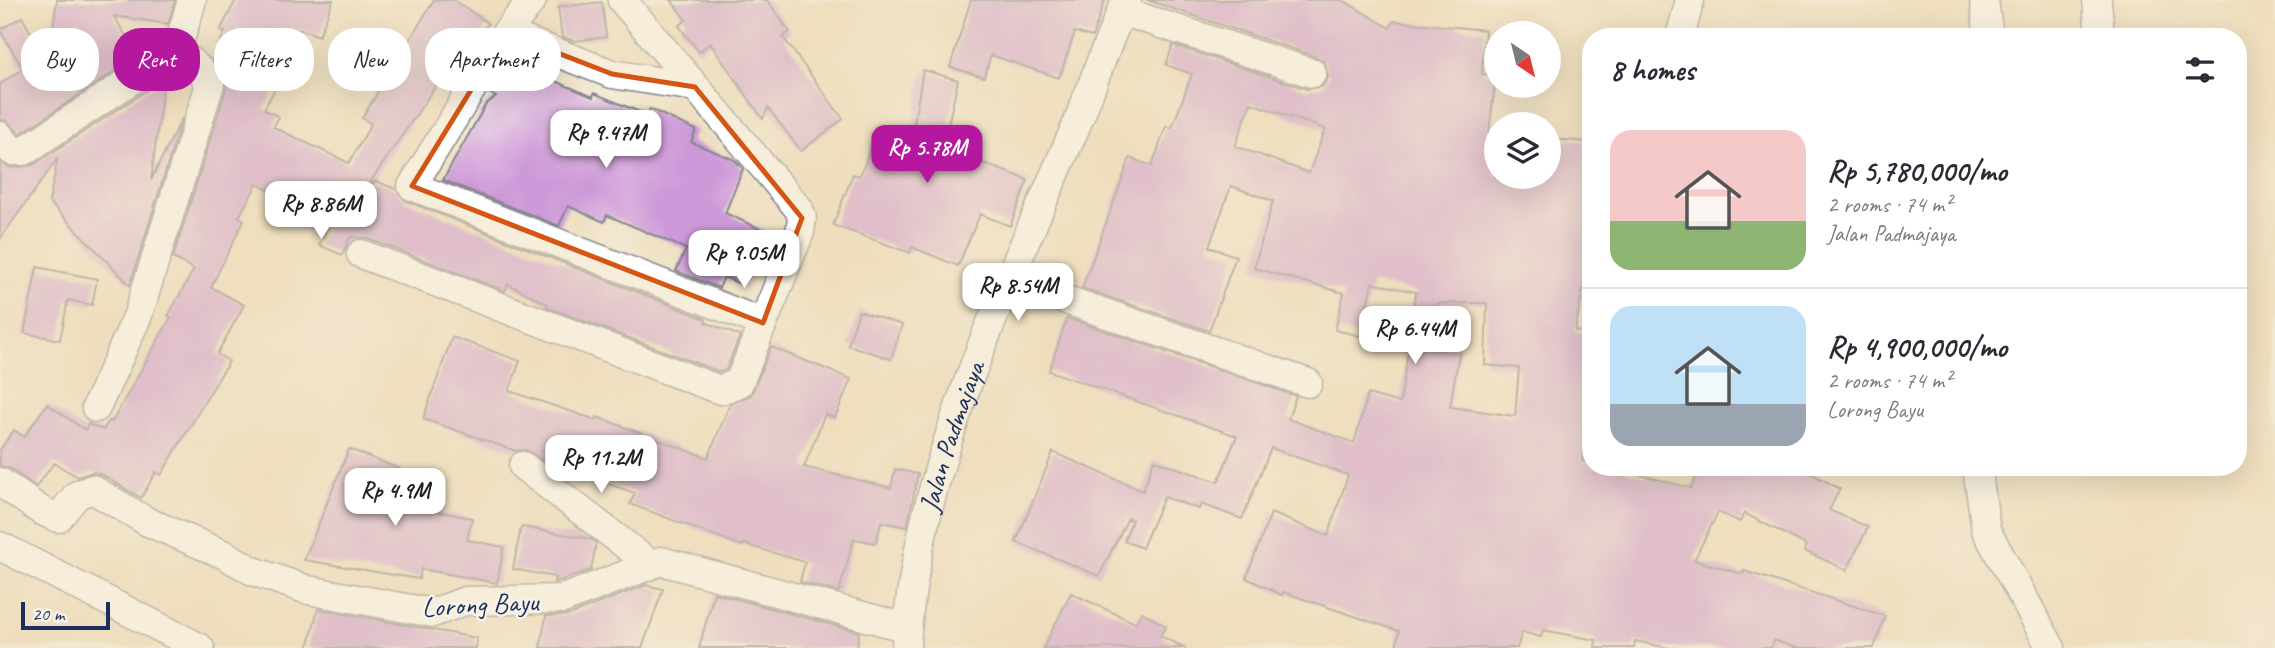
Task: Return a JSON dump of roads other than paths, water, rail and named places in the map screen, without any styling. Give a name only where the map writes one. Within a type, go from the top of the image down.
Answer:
[{"type":"street","points":[[184,28],[192,0]]},
{"type":"street","points":[[510,28],[532,0]]},
{"type":"street","points":[[360,254],[720,390],[739,383],[800,232],[802,218],[799,209],[622,0]]},
{"type":"street","points":[[1682,28],[1690,0]]},
{"type":"street","points":[[1984,0],[1988,28]]},
{"type":"street","points":[[2097,0],[2099,28]]},
{"type":"street","points":[[1124,6],[1312,73]]},
{"type":"street","name":"Jalan Padmajaya","points":[[906,638],[937,472],[1008,281],[1085,107],[1124,6]]},
{"type":"street","points":[[561,54],[612,74],[695,87]]},
{"type":"street","points":[[96,408],[138,315],[210,84],[200,70]]},
{"type":"street","points":[[0,136],[12,151],[24,151],[113,90]]},
{"type":"street","points":[[470,91],[412,186],[763,323]]},
{"type":"street","points":[[1008,281],[1308,383]]},
{"type":"street","points":[[523,466],[649,563]]},
{"type":"street","points":[[1978,476],[1986,530],[2051,648]]},
{"type":"street","name":"Lorong Bayu","points":[[0,482],[40,510],[58,518],[77,495],[92,489],[148,522],[225,555],[253,571],[308,590],[433,613],[465,601],[563,599],[649,563],[661,561],[906,638]]},
{"type":"street","points":[[0,546],[200,648]]}]
